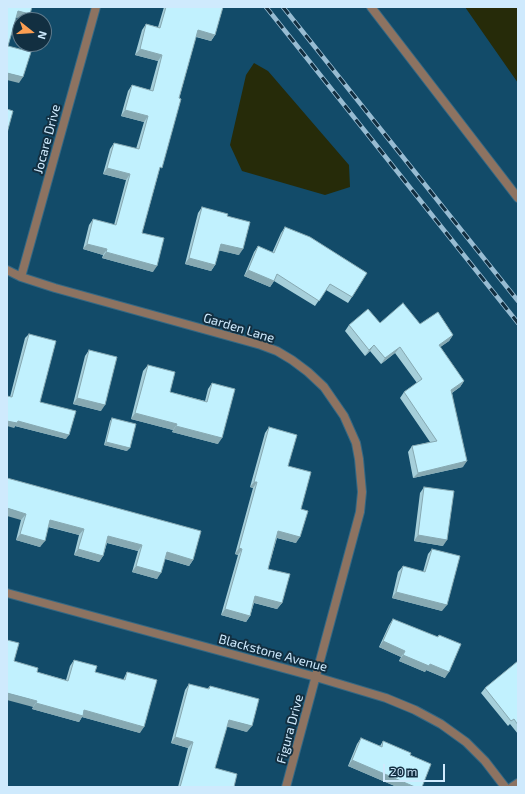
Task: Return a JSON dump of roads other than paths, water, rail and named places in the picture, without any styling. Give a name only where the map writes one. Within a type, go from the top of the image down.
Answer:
[{"type":"street","name":"Jocare Drive","points":[[21,277],[96,7]]},
{"type":"street","points":[[371,7],[518,198]]},
{"type":"street","name":"Garden Lane","points":[[7,270],[21,277],[261,345],[292,360],[308,372],[324,387],[335,401],[344,416],[356,443],[362,478],[362,492],[356,531],[316,677]]},
{"type":"street","name":"Blackstone Avenue","points":[[7,593],[316,677],[386,698],[415,710],[441,724],[466,742],[485,761],[505,787]]},
{"type":"street","name":"Figura Drive","points":[[286,787],[316,677]]},
{"type":"street","points":[[512,787],[518,783]]},
{"type":"railway","points":[[266,7],[518,323]]},
{"type":"railway","points":[[283,7],[518,301]]}]
